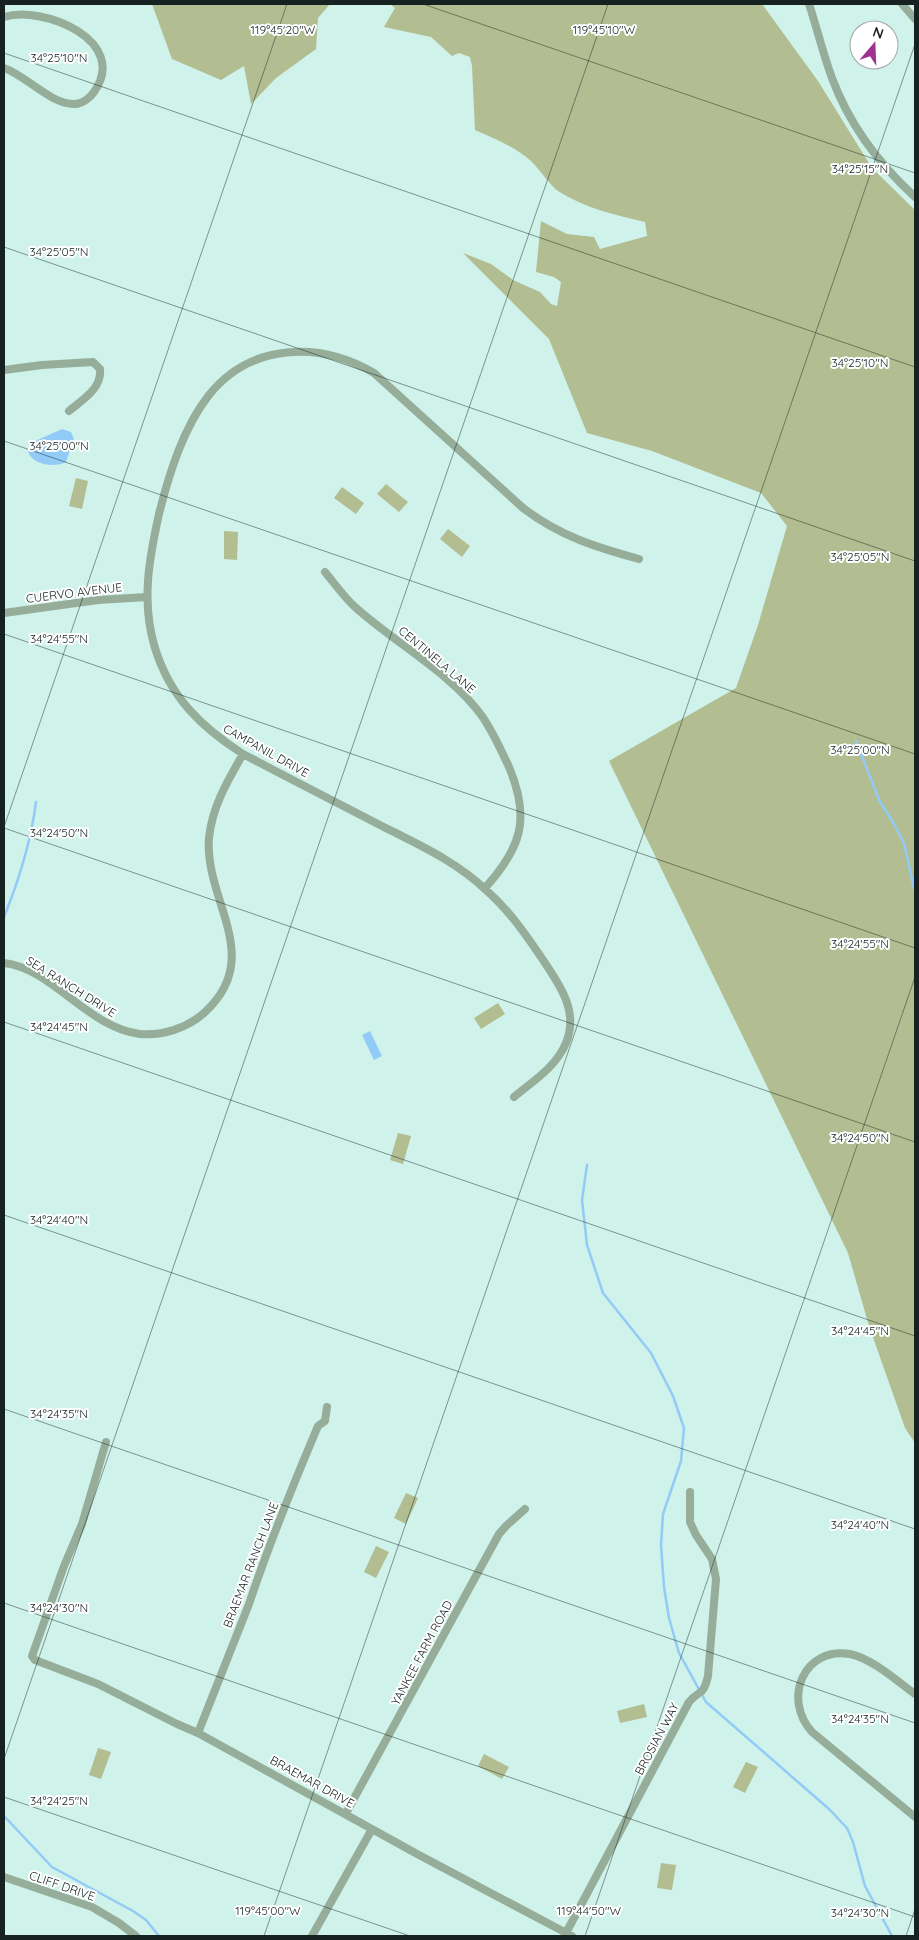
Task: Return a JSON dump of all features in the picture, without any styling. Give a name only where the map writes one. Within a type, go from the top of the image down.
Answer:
[{"type":"street","points":[[809,4],[832,77],[846,110],[878,159],[915,197]]},
{"type":"street","points":[[902,4],[915,19]]},
{"type":"street","points":[[4,18],[27,14],[44,16],[60,21],[79,31],[93,43],[99,53],[102,73],[99,84],[92,94],[83,102],[76,104],[52,97],[17,74],[4,68]]},
{"type":"street","name":"CAMPANIL DRIVE","points":[[514,1097],[550,1067],[558,1057],[569,1033],[570,1011],[560,986],[522,928],[485,888],[429,850],[243,754],[206,729],[174,689],[155,648],[148,616],[147,597],[150,554],[163,500],[183,442],[202,404],[217,386],[239,369],[258,360],[286,352],[316,352],[334,355],[374,373],[523,508],[539,520],[575,539],[639,559]]},
{"type":"street","points":[[4,370],[42,365],[93,362],[100,369],[100,380],[92,392],[69,411]]},
{"type":"street","name":"CENTINELA LANE","points":[[325,572],[354,606],[457,688],[482,716],[497,741],[518,792],[520,822],[517,841],[507,862],[485,888]]},
{"type":"street","name":"CUERVO AVENUE","points":[[4,613],[98,600],[147,597]]},
{"type":"street","name":"SEA RANCH DRIVE","points":[[4,963],[26,969],[105,1022],[129,1032],[149,1034],[168,1032],[189,1024],[200,1016],[209,1008],[222,990],[231,965],[232,944],[230,931],[212,867],[209,837],[217,806],[225,786],[243,754]]},
{"type":"street","name":"BRAEMAR RANCH LANE","points":[[198,1733],[249,1604],[255,1583],[291,1489],[318,1426],[325,1421],[327,1407]]},
{"type":"street","name":"BRAEMAR DRIVE","points":[[106,1442],[82,1524],[64,1566],[32,1656],[35,1660],[98,1684],[198,1733],[569,1935]]},
{"type":"street","name":"BROSIAN WAY","points":[[569,1935],[689,1702],[701,1693],[706,1686],[716,1579],[712,1560],[690,1522],[690,1492]]},
{"type":"street","name":"YANKEE FARM ROAD","points":[[346,1814],[500,1534],[525,1508]]},
{"type":"street","points":[[915,1694],[861,1658],[847,1654],[838,1654],[828,1656],[812,1665],[803,1676],[797,1694],[797,1703],[801,1717],[812,1732],[915,1817]]},
{"type":"street","points":[[323,1936],[314,1934],[372,1829]]},
{"type":"street","name":"CLIFF DRIVE","points":[[4,1877],[92,1907],[120,1923],[136,1936]]},
{"type":"green space","points":[[152,4],[330,4],[318,18],[316,49],[276,78],[251,104],[244,66],[221,80],[172,59]]},
{"type":"green space","points":[[390,4],[762,4],[818,81],[872,168],[915,210],[915,1443],[905,1428],[869,1326],[848,1253],[609,761],[736,688],[758,625],[787,526],[761,493],[652,451],[587,433],[549,339],[463,253],[491,264],[513,280],[540,292],[551,304],[557,306],[561,282],[554,277],[536,272],[541,221],[567,234],[594,237],[600,249],[647,236],[645,222],[600,210],[568,197],[555,189],[526,157],[505,144],[475,130],[470,57],[459,53],[452,56],[431,37],[384,27],[395,8]]},
{"type":"green space","points":[[76,478],[88,481],[82,509],[69,506]]},
{"type":"green space","points":[[386,484],[408,502],[399,512],[377,494]]},
{"type":"green space","points":[[342,487],[364,503],[356,514],[334,498]]},
{"type":"green space","points":[[448,529],[470,546],[462,557],[440,539]]},
{"type":"green space","points":[[224,531],[238,532],[237,560],[224,559]]},
{"type":"green space","points":[[498,1003],[505,1014],[481,1029],[474,1018]]},
{"type":"green space","points":[[398,1133],[411,1136],[403,1164],[390,1160]]},
{"type":"green space","points":[[406,1493],[418,1498],[406,1524],[394,1518]]},
{"type":"green space","points":[[376,1546],[389,1552],[376,1578],[364,1572]]},
{"type":"green space","points":[[644,1704],[647,1717],[620,1723],[617,1711]]},
{"type":"green space","points":[[98,1748],[111,1752],[101,1779],[89,1775]]},
{"type":"green space","points":[[484,1754],[509,1767],[502,1779],[478,1766]]},
{"type":"green space","points":[[746,1762],[758,1767],[745,1793],[733,1787]]},
{"type":"green space","points":[[661,1863],[676,1865],[672,1890],[657,1888]]},
{"type":"water","points":[[62,429],[71,432],[74,439],[66,462],[50,465],[34,460],[28,452],[33,442]]},
{"type":"water","points":[[370,1031],[382,1056],[374,1060],[362,1035]]},
{"type":"waterway","points":[[856,741],[879,800],[904,843],[915,893]]},
{"type":"waterway","points":[[4,917],[24,861],[36,802]]},
{"type":"waterway","points":[[587,1165],[582,1200],[587,1245],[603,1293],[651,1353],[673,1396],[684,1428],[681,1461],[663,1514],[661,1545],[664,1587],[669,1618],[679,1653],[706,1702],[829,1809],[847,1828],[853,1842],[865,1886],[892,1936]]},
{"type":"waterway","points":[[4,1816],[52,1867],[133,1911],[146,1920],[159,1936]]}]
